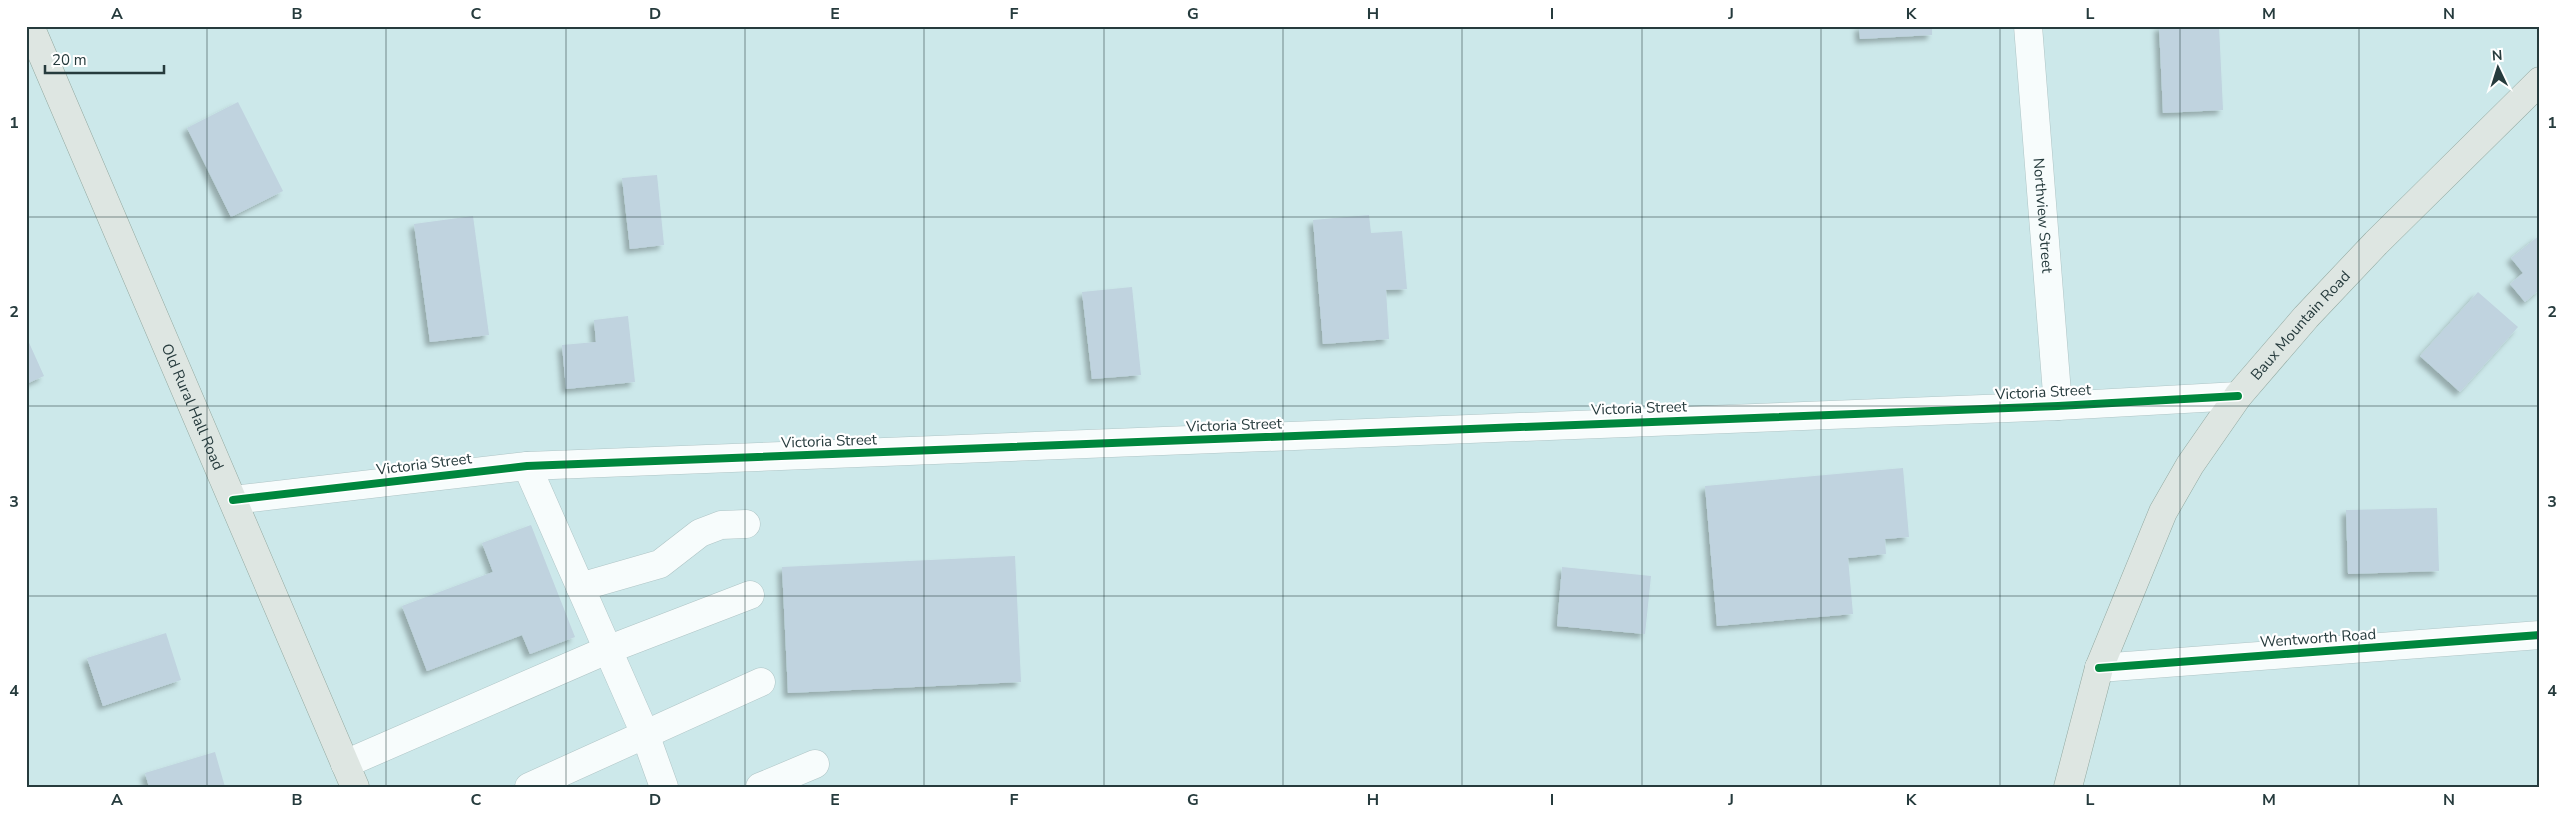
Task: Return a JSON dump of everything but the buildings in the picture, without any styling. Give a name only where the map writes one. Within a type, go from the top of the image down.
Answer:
[{"type":"main road","name":"Old Rural Hall Road","points":[[30,26],[350,775]]},
{"type":"main road","name":"Baux Mountain Road","points":[[2068,787],[2099,668],[2163,512],[2190,465],[2238,396],[2306,317],[2376,243],[2540,81]]},
{"type":"street","name":"Northview Street","points":[[2028,26],[2058,406]]},
{"type":"street","name":"Victoria Street","points":[[233,500],[527,466],[2058,406],[2238,396]]},
{"type":"street","points":[[527,466],[645,734],[664,787]]},
{"type":"street","points":[[580,587],[660,564],[700,533],[721,525],[746,524]]},
{"type":"street","points":[[350,775],[607,650],[750,595]]},
{"type":"street","name":"Wentworth Road","points":[[2099,668],[2540,635]]},
{"type":"street","points":[[529,787],[761,682]]},
{"type":"street","points":[[760,787],[815,764]]},
{"type":"cycle path","points":[[233,500],[527,466],[2058,406],[2238,396]]},
{"type":"cycle path","points":[[2099,668],[2540,635]]}]
